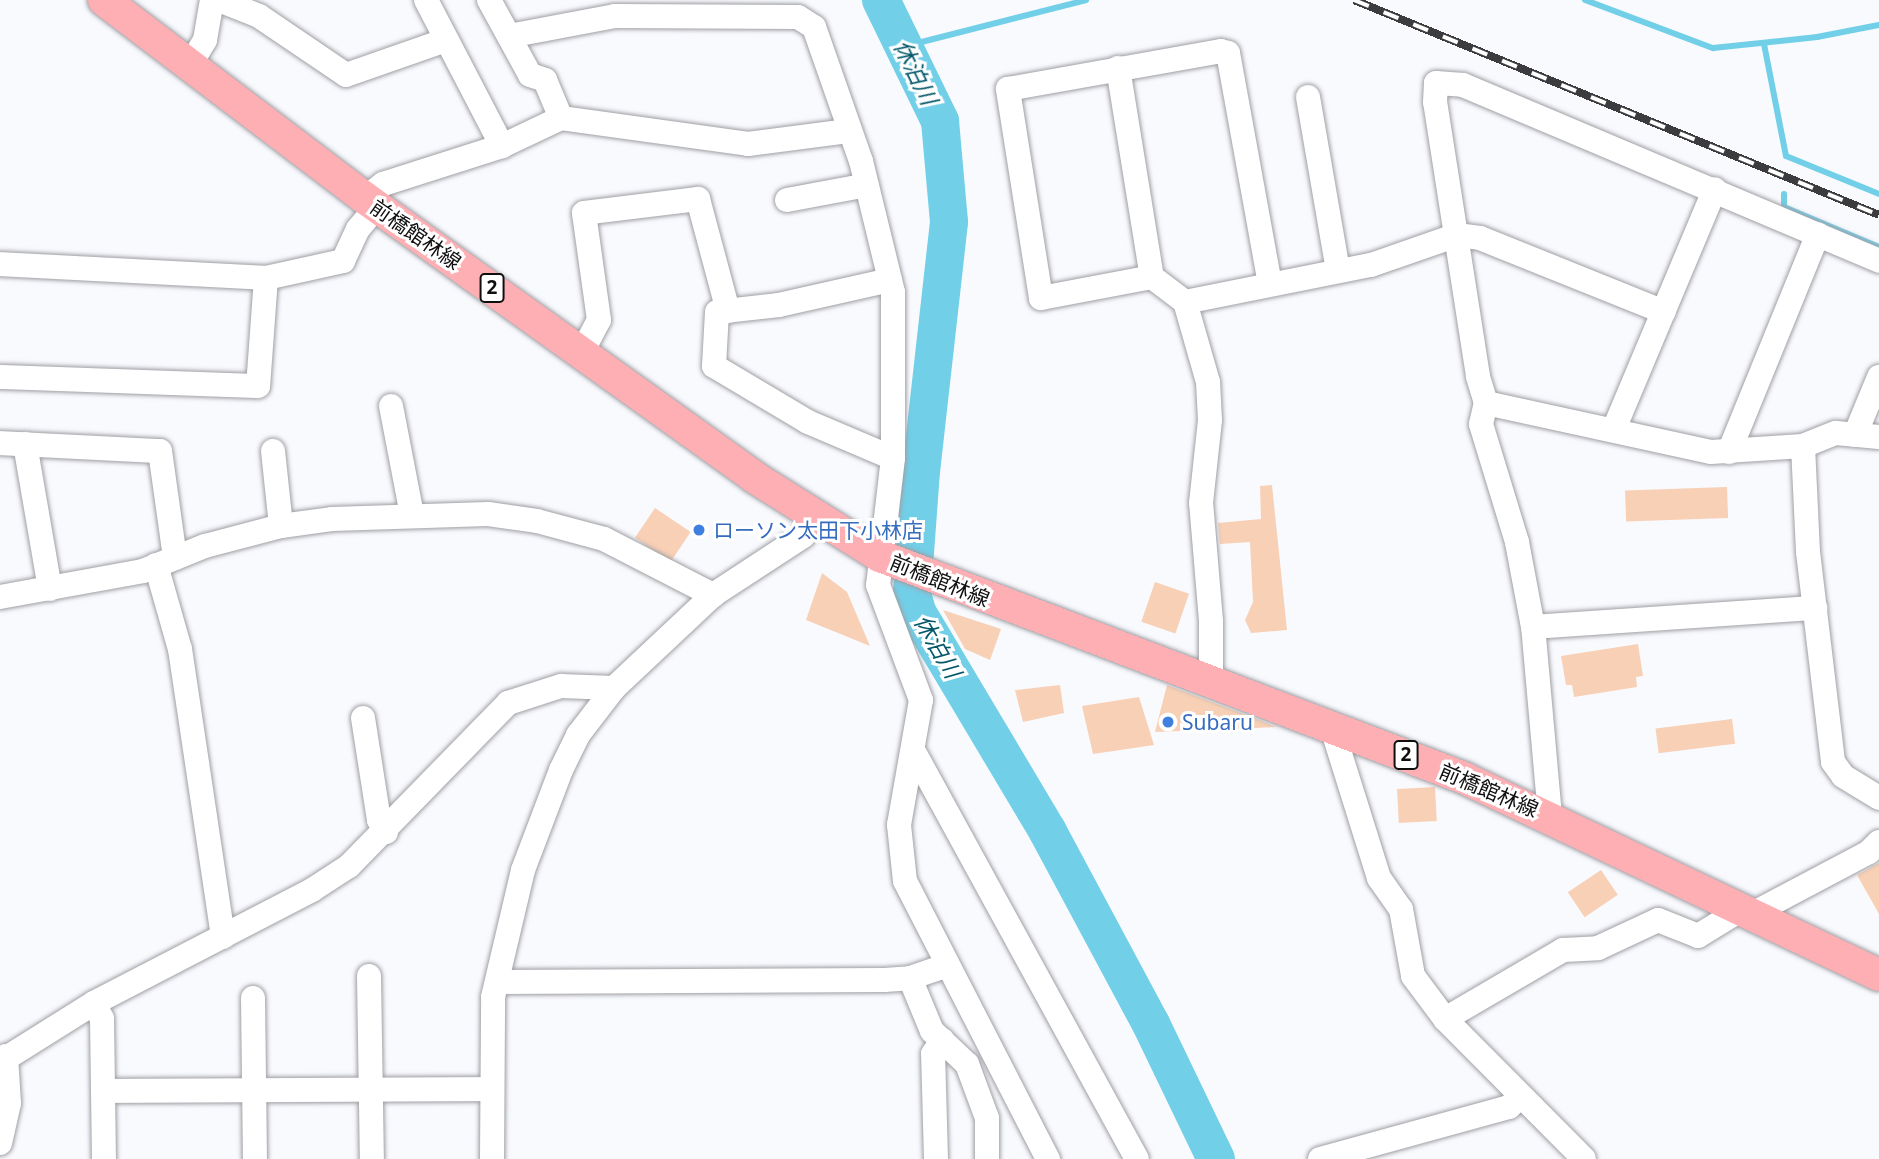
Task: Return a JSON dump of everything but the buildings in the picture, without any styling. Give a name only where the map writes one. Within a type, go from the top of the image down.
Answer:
[{"type":"main road","name":"前橋館林線","points":[[104,0],[371,202],[817,520],[896,562],[1211,685],[1332,728],[1550,816],[1879,975]]},
{"type":"street","points":[[190,65],[205,40],[212,0]]},
{"type":"street","points":[[219,0],[259,16],[346,75],[443,41]]},
{"type":"street","points":[[426,0],[443,41],[502,146]]},
{"type":"street","points":[[489,0],[530,75],[544,80],[561,118]]},
{"type":"street","points":[[509,36],[615,16],[798,16],[814,27],[867,185],[890,280],[896,562],[878,585],[921,700],[899,825],[905,881],[1048,1159]]},
{"type":"street","points":[[1152,277],[1041,298],[1008,89],[1118,68],[1228,53],[1270,283]]},
{"type":"street","points":[[1118,68],[1152,277],[1185,302],[1208,382],[1210,420],[1201,503],[1211,685]]},
{"type":"street","points":[[1550,816],[1533,626],[1517,542],[1481,424],[1486,403],[1478,376],[1433,90],[1443,81],[1463,85],[1715,189],[1879,261]]},
{"type":"street","points":[[1308,97],[1338,270]]},
{"type":"street","points":[[0,264],[265,278],[343,261],[371,202],[383,184],[502,146],[561,118],[748,145],[848,131]]},
{"type":"street","points":[[786,200],[867,185]]},
{"type":"street","points":[[1614,429],[1715,189]]},
{"type":"street","points":[[582,352],[598,320],[584,213],[698,199],[728,311]]},
{"type":"street","points":[[1729,452],[1818,234]]},
{"type":"street","points":[[1185,302],[1371,265],[1457,235],[1480,238],[1664,312]]},
{"type":"street","points":[[0,377],[258,386],[265,278]]},
{"type":"street","points":[[890,280],[779,305],[718,312],[714,366],[808,422],[893,458]]},
{"type":"street","points":[[1486,403],[1729,452],[1803,446],[1836,433],[1867,436],[1879,377]]},
{"type":"street","points":[[391,406],[412,515]]},
{"type":"street","points":[[0,443],[160,451],[166,561],[223,937]]},
{"type":"street","points":[[25,444],[50,589]]},
{"type":"street","points":[[1803,446],[1815,608],[1833,762],[1843,776],[1879,798]]},
{"type":"street","points":[[273,451],[281,526]]},
{"type":"street","points":[[0,597],[143,571],[166,561],[281,526],[412,515],[488,514],[564,528],[604,539],[713,595]]},
{"type":"street","points":[[492,1159],[491,1089],[497,982],[543,807],[579,735],[614,688],[713,595],[803,536],[817,520]]},
{"type":"street","points":[[1533,626],[1815,608]]},
{"type":"street","points":[[0,1143],[9,1104],[3,1059],[94,1003],[313,890],[349,866],[386,832],[508,702],[561,687],[614,688]]},
{"type":"street","points":[[363,718],[379,820],[386,832]]},
{"type":"street","points":[[1332,728],[1379,878],[1401,909],[1413,976],[1445,1019],[1584,1159]]},
{"type":"street","points":[[914,750],[1137,1159]]},
{"type":"street","points":[[1445,1019],[1563,950],[1598,948],[1658,920],[1698,936],[1869,852],[1879,842]]},
{"type":"street","points":[[497,982],[910,978],[947,965]]},
{"type":"street","points":[[369,976],[372,1159]]},
{"type":"street","points":[[910,978],[932,1031],[967,1064],[987,1118],[987,1159]]},
{"type":"street","points":[[253,998],[255,1159]]},
{"type":"street","points":[[94,1003],[102,1019],[104,1159]]},
{"type":"street","points":[[936,1159],[933,1054],[942,1041]]},
{"type":"street","points":[[104,1091],[491,1089]]},
{"type":"street","points":[[1320,1159],[1509,1107],[1521,1096]]},
{"type":"waterway","name":"休泊川","points":[[881,0],[940,121],[949,222],[921,471],[912,593],[917,612],[1048,832],[1151,1024],[1216,1159]]},
{"type":"waterway","points":[[902,47],[1086,0]]},
{"type":"waterway","points":[[1585,0],[1713,48],[1817,37],[1879,25]]},
{"type":"waterway","points":[[1764,44],[1786,156],[1879,194]]},
{"type":"waterway","points":[[1784,194],[1784,207],[1879,247]]},
{"type":"railway","points":[[1354,0],[1879,215]]},
{"type":"place","name":"ローソン太田下小林店","points":[[699,530]]},
{"type":"place","name":"Subaru","points":[[1168,722]]}]
